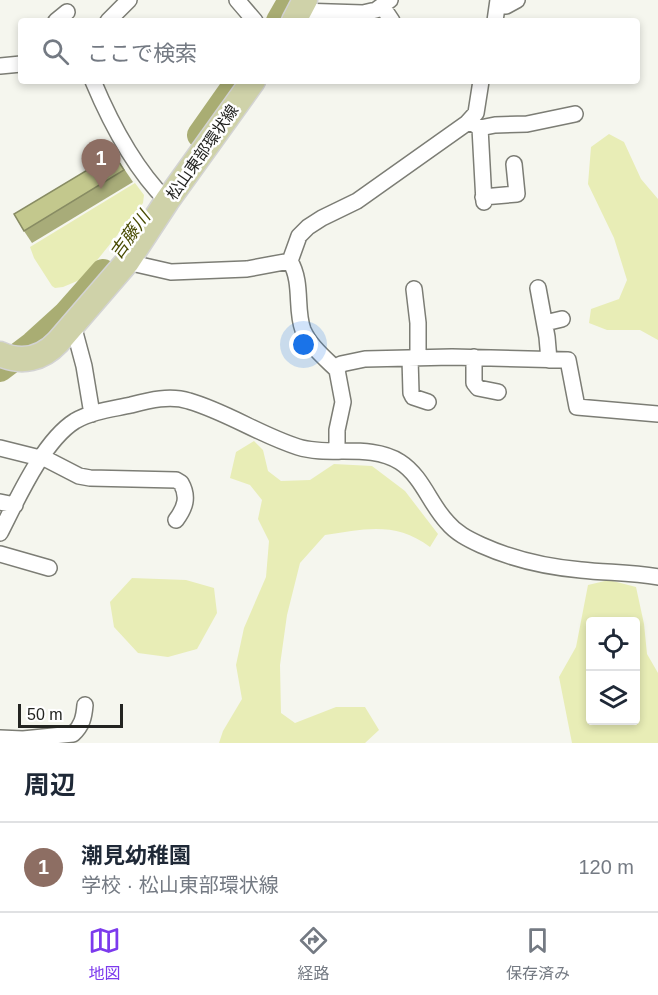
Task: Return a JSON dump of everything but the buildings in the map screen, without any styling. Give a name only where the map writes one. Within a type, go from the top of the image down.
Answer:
[{"type":"main road","name":"松山東部環状線","points":[[10,357],[48,352],[73,325],[127,262],[161,195],[251,84]]},
{"type":"street","points":[[111,18],[129,0]]},
{"type":"street","points":[[237,0],[252,18]]},
{"type":"street","points":[[497,9],[517,0]]},
{"type":"street","points":[[305,13],[363,13],[375,10],[386,3],[391,18]]},
{"type":"street","points":[[0,66],[18,64]]},
{"type":"street","points":[[94,84],[132,159],[161,195]]},
{"type":"street","points":[[481,84],[475,124],[483,200],[517,194],[514,164]]},
{"type":"street","points":[[336,451],[337,430],[343,402],[341,386],[337,370],[311,343],[303,329],[299,292],[294,268],[290,261],[299,236],[322,218],[357,201],[475,124],[527,124],[575,114]]},
{"type":"street","points":[[127,262],[171,272],[247,269],[290,261]]},
{"type":"street","points":[[538,288],[549,360]]},
{"type":"street","points":[[414,289],[418,323],[411,393],[413,397],[428,402]]},
{"type":"street","points":[[544,324],[562,319]]},
{"type":"street","points":[[73,325],[84,366],[92,414]]},
{"type":"street","points":[[474,357],[474,383],[477,388],[498,392]]},
{"type":"street","points":[[337,370],[341,364],[352,361],[414,358],[568,360],[577,407],[658,414]]},
{"type":"street","points":[[0,533],[8,503],[61,432],[75,421],[92,414],[154,399],[187,400],[286,443],[304,448],[382,454],[399,462],[413,472],[447,523],[461,535],[481,545],[511,556],[554,567],[638,573],[658,577]]},
{"type":"street","points":[[0,448],[48,460],[79,476],[176,480],[181,483],[186,497],[184,510],[176,520]]},
{"type":"street","points":[[0,554],[49,568]]},
{"type":"street","points":[[0,738],[23,739],[73,734],[79,728],[85,705]]},
{"type":"green space","points":[[609,134],[624,142],[641,179],[658,199],[658,340],[640,330],[607,330],[589,323],[591,309],[619,299],[627,280],[614,238],[588,184],[591,147]]},
{"type":"green space","points":[[135,183],[144,195],[143,203],[82,279],[63,287],[52,286],[34,258],[30,247]]},
{"type":"green space","points":[[254,441],[263,450],[268,471],[281,481],[310,480],[334,464],[372,466],[405,491],[438,534],[430,547],[405,533],[392,530],[366,529],[325,535],[300,563],[287,615],[280,665],[281,713],[295,723],[336,707],[365,707],[379,730],[365,743],[219,743],[223,731],[242,699],[236,665],[244,628],[266,577],[269,541],[258,519],[262,500],[250,485],[230,478],[236,452]]},
{"type":"green space","points":[[132,578],[186,580],[214,588],[217,613],[197,649],[168,657],[138,653],[114,627],[110,602]]},
{"type":"green space","points":[[609,580],[636,587],[644,624],[647,654],[658,673],[658,743],[572,743],[559,677],[576,647],[588,585]]},
{"type":"waterway","name":"吉藤川","points":[[281,18],[291,0]]},
{"type":"waterway","name":"吉藤川","points":[[200,135],[236,84]]},
{"type":"waterway","name":"吉藤川","points":[[0,369],[33,344],[65,315],[103,272]]},
{"type":"place","name":"潮見幼稚園","points":[[101,189]]}]
